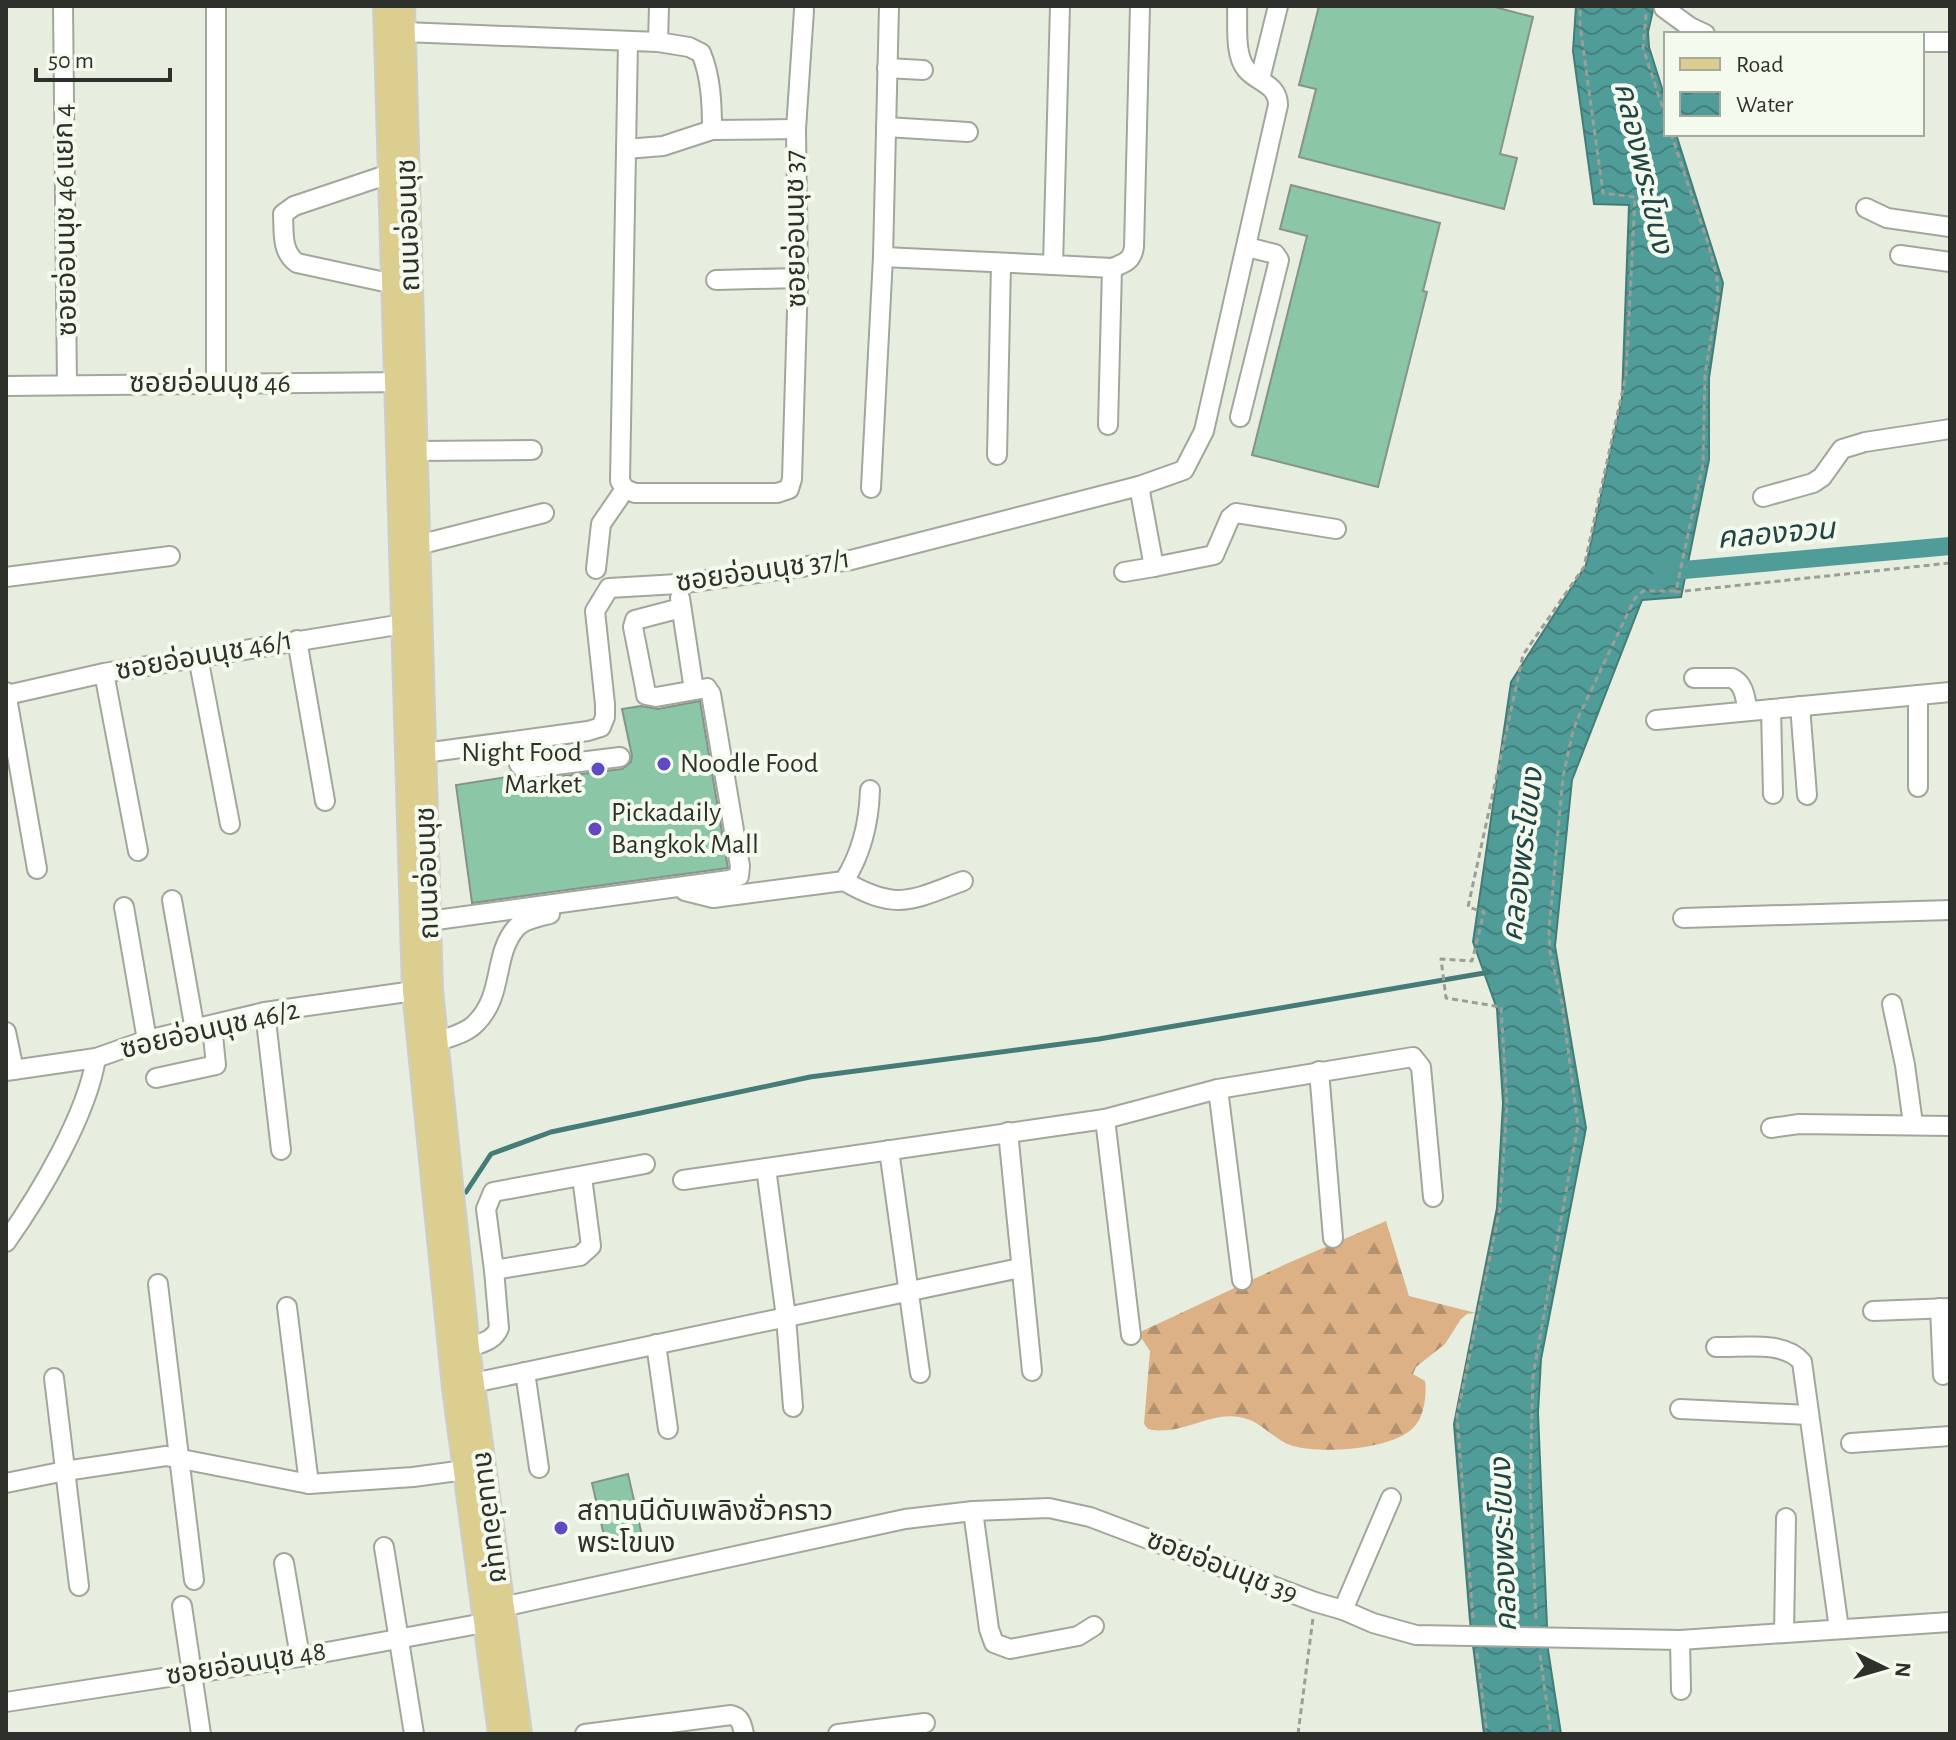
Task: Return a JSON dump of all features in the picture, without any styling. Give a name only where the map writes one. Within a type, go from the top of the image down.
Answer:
[{"type":"main road","name":"ถนนอ่อนนุช","points":[[385,6],[399,170],[422,990],[464,1386],[493,1615],[502,1734]]},
{"type":"main road","name":"ถนนอ่อนนุช","points":[[399,170],[403,6]]},
{"type":"main road","name":"ถนนอ่อนนุช","points":[[405,382],[416,451],[418,545],[412,623],[424,753],[429,921],[422,990],[436,1042],[468,1348],[464,1386]]},
{"type":"street","name":"ซอยอ่อนนุช 46 แยก 4","points":[[63,6],[67,385]]},
{"type":"street","points":[[216,6],[216,384]]},
{"type":"street","points":[[658,42],[659,6]]},
{"type":"street","points":[[871,488],[883,257],[889,6]]},
{"type":"street","points":[[1053,265],[1060,6]]},
{"type":"street","points":[[883,257],[1112,268],[1133,256],[1140,6]]},
{"type":"street","name":"ซอยอ่อนนุช 37/1","points":[[424,753],[601,727],[605,704],[595,611],[609,588],[678,584],[851,560],[1139,486],[1175,476],[1184,470],[1204,431],[1278,105],[1274,89],[1246,68],[1240,55],[1237,6]]},
{"type":"street","points":[[1260,79],[1278,6]]},
{"type":"street","points":[[1656,7],[1701,32]]},
{"type":"street","points":[[796,129],[804,10]]},
{"type":"street","points":[[404,32],[658,42],[689,47],[701,53],[712,107],[712,130]]},
{"type":"street","points":[[596,569],[601,524],[625,489],[620,481],[628,41]]},
{"type":"street","points":[[1924,42],[1950,42]]},
{"type":"street","points":[[887,68],[923,70]]},
{"type":"street","points":[[886,127],[968,132]]},
{"type":"street","name":"ซอยอ่อนนุช 37","points":[[625,489],[635,493],[777,493],[789,489],[792,479],[798,278],[796,129],[712,130],[663,146],[626,149]]},
{"type":"street","points":[[399,170],[294,206],[283,214],[288,257],[297,263],[402,285]]},
{"type":"street","points":[[1866,208],[1887,218],[1950,227]]},
{"type":"street","points":[[1240,417],[1279,260],[1275,254],[1247,247]]},
{"type":"street","points":[[1900,255],[1950,262]]},
{"type":"street","points":[[997,455],[1001,264]]},
{"type":"street","points":[[1108,425],[1112,268]]},
{"type":"street","points":[[716,280],[798,278]]},
{"type":"street","name":"ซอยอ่อนนุช 46","points":[[6,386],[405,382]]},
{"type":"street","points":[[1763,497],[1813,483],[1822,477],[1842,449],[1865,442],[1950,429]]},
{"type":"street","points":[[416,451],[532,450]]},
{"type":"street","points":[[1139,486],[1154,567]]},
{"type":"street","points":[[418,545],[544,513]]},
{"type":"street","points":[[1124,572],[1214,555],[1231,515],[1236,513],[1336,529]]},
{"type":"street","points":[[6,577],[170,556]]},
{"type":"street","points":[[678,584],[694,690]]},
{"type":"street","points":[[429,921],[729,880],[739,876],[740,866],[711,694],[707,688],[656,697],[646,695],[633,627],[635,620],[681,608]]},
{"type":"street","name":"ซอยอ่อนนุช 46/1","points":[[6,693],[104,673],[412,623]]},
{"type":"street","points":[[297,640],[325,801]]},
{"type":"street","points":[[198,657],[230,824]]},
{"type":"street","points":[[104,673],[138,851]]},
{"type":"street","points":[[1694,678],[1738,680],[1748,711]]},
{"type":"street","points":[[1656,720],[1950,692]]},
{"type":"street","points":[[6,693],[37,869]]},
{"type":"street","points":[[1918,695],[1918,787]]},
{"type":"street","points":[[1800,706],[1807,795]]},
{"type":"street","points":[[1771,709],[1773,794]]},
{"type":"street","points":[[518,741],[519,764],[523,769],[620,757]]},
{"type":"street","points":[[844,881],[857,860],[869,815],[870,790]]},
{"type":"street","points":[[436,1042],[474,1025],[486,1010],[495,995],[498,970],[508,942],[516,927],[529,919],[665,892],[690,891],[713,898],[844,881],[870,896],[900,900],[918,898],[963,881]]},
{"type":"street","points":[[156,1078],[216,1065],[172,900]]},
{"type":"street","points":[[124,907],[147,1040]]},
{"type":"street","points":[[1683,918],[1950,910]]},
{"type":"street","name":"ซอยอ่อนนุช 46/2","points":[[10,1070],[96,1058],[147,1040],[265,1012],[422,990]]},
{"type":"street","points":[[1892,1004],[1913,1124]]},
{"type":"street","points":[[265,1012],[281,1150]]},
{"type":"street","points":[[6,1032],[10,1070]]},
{"type":"street","points":[[683,1180],[1105,1119],[1218,1089],[1413,1057],[1419,1061],[1433,1197]]},
{"type":"street","points":[[6,1242],[75,1123],[92,1084],[96,1058]]},
{"type":"street","points":[[1319,1071],[1333,1238]]},
{"type":"street","points":[[1218,1089],[1242,1280]]},
{"type":"street","points":[[1105,1119],[1131,1335]]},
{"type":"street","points":[[1771,1128],[1799,1124],[1950,1126]]},
{"type":"street","points":[[1008,1132],[1032,1371]]},
{"type":"street","points":[[889,1150],[920,1373]]},
{"type":"street","points":[[468,1348],[490,1340],[499,1328],[486,1209],[493,1192],[645,1164]]},
{"type":"street","points":[[766,1168],[786,1317],[793,1407]]},
{"type":"street","points":[[494,1270],[580,1256],[589,1250],[582,1177]]},
{"type":"street","points":[[456,1241],[489,1237]]},
{"type":"street","points":[[464,1386],[1020,1268]]},
{"type":"street","points":[[158,1284],[194,1580]]},
{"type":"street","points":[[287,1307],[309,1484]]},
{"type":"street","points":[[1873,1311],[1945,1308],[1943,1375]]},
{"type":"street","points":[[656,1344],[668,1429]]},
{"type":"street","points":[[1716,1347],[1785,1349],[1802,1362],[1839,1629]]},
{"type":"street","points":[[525,1372],[539,1468]]},
{"type":"street","points":[[54,1378],[79,1586]]},
{"type":"street","points":[[1680,1409],[1808,1415]]},
{"type":"street","points":[[1851,1443],[1950,1436]]},
{"type":"street","points":[[6,1483],[166,1456],[309,1484],[475,1469]]},
{"type":"street","points":[[1343,1610],[1391,1498]]},
{"type":"street","name":"ซอยอ่อนนุช 39","points":[[493,1615],[905,1519],[973,1511],[1049,1508],[1090,1517],[1373,1623],[1416,1635],[1680,1640],[1950,1622]]},
{"type":"street","points":[[973,1511],[989,1629],[994,1643],[1010,1649],[1078,1636],[1094,1626]]},
{"type":"street","points":[[1784,1633],[1786,1518]]},
{"type":"street","points":[[384,1547],[414,1734]]},
{"type":"street","points":[[284,1563],[300,1657]]},
{"type":"street","points":[[182,1606],[201,1734]]},
{"type":"street","name":"ซอยอ่อนนุช 48","points":[[6,1702],[300,1657],[493,1615]]},
{"type":"street","points":[[1680,1640],[1681,1690]]},
{"type":"street","points":[[585,1734],[731,1715],[741,1721],[744,1734]]},
{"type":"street","points":[[838,1734],[925,1723]]},
{"type":"path","points":[[1473,1625],[1457,1416],[1500,1208],[1507,1104],[1501,1007],[1446,998],[1441,959],[1472,961],[1484,912],[1468,907],[1523,655],[1584,567],[1626,375],[1635,197],[1603,193],[1580,6]]},
{"type":"path","points":[[1656,7],[1643,48],[1664,112]]},
{"type":"path","points":[[1672,136],[1708,243],[1718,285],[1705,374],[1703,464],[1675,592]]},
{"type":"path","points":[[1537,1623],[1530,1486],[1533,1376],[1578,1125],[1549,929],[1563,777],[1577,720],[1635,598],[1643,591],[1675,592],[1950,563]]},
{"type":"path","points":[[1298,1734],[1315,1602]]},
{"type":"path","points":[[1475,1641],[1487,1734]]},
{"type":"path","points":[[1540,1649],[1551,1734]]},
{"type":"green space","points":[[1386,1221],[1409,1296],[1476,1313],[1467,1314],[1461,1319],[1445,1344],[1416,1367],[1413,1374],[1425,1381],[1426,1393],[1422,1412],[1413,1428],[1389,1441],[1338,1450],[1293,1446],[1254,1422],[1239,1417],[1216,1418],[1171,1430],[1148,1429],[1144,1424],[1150,1351],[1138,1333]]},
{"type":"water","name":"คลองพระโขนง","points":[[1576,6],[1654,6],[1648,32],[1649,47],[1664,95],[1664,136],[1677,136],[1723,283],[1709,378],[1709,460],[1681,597],[1642,600],[1572,780],[1555,946],[1586,1128],[1541,1359],[1538,1413],[1548,1650],[1561,1734],[1484,1734],[1470,1621],[1454,1424],[1497,1208],[1503,1103],[1497,1009],[1473,942],[1511,682],[1586,565],[1622,398],[1629,205],[1594,204],[1573,51]]},
{"type":"building","points":[[1319,6],[1491,6],[1533,17],[1500,154],[1517,158],[1504,209],[1299,157],[1316,89],[1299,85]]},
{"type":"building","points":[[1291,185],[1440,223],[1423,291],[1427,292],[1378,487],[1252,455],[1307,236],[1280,229]]},
{"type":"building","name":"Pickadaily Bangkok Mall","points":[[700,701],[728,868],[472,903],[456,785],[513,776],[524,781],[622,769],[631,762],[632,756],[622,709],[641,706],[658,709]]},
{"type":"building","points":[[628,1474],[643,1540],[607,1549],[592,1483]]},
{"type":"waterway","name":"คลองจวน","points":[[1662,572],[1950,546]]},
{"type":"waterway","points":[[466,1192],[491,1154],[551,1132],[810,1077],[1099,1039],[1490,972]]},
{"type":"place","name":"Noodle Food","points":[[664,764]]},
{"type":"place","name":"Night Food Market","points":[[598,769]]},
{"type":"place","name":"Pickadaily Bangkok Mall","points":[[595,829]]},
{"type":"place","name":"สถานนีดับเพลิงชั่วคราว พระโขนง","points":[[561,1528]]}]
